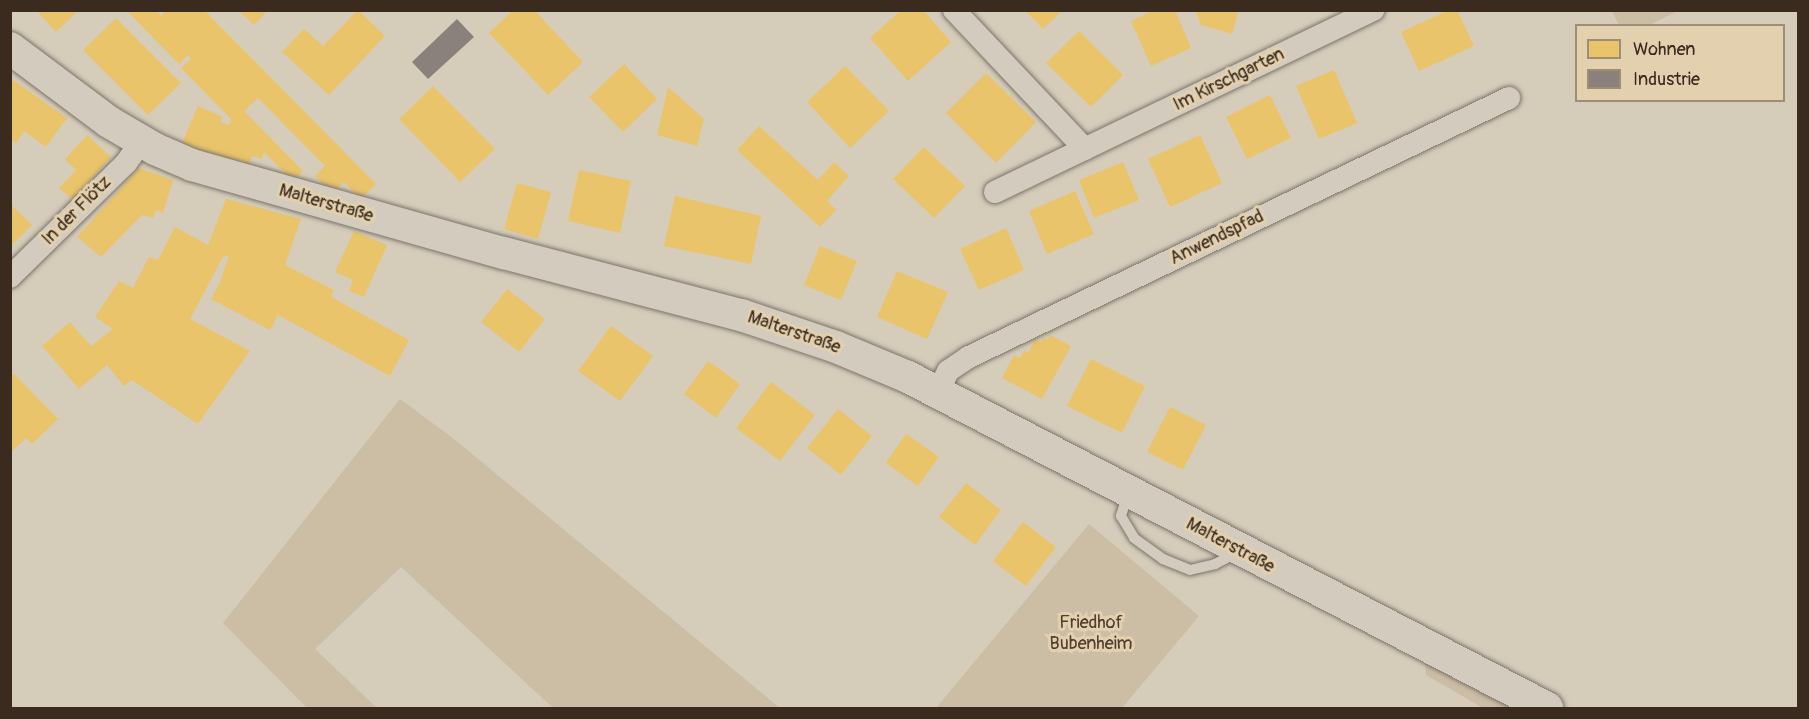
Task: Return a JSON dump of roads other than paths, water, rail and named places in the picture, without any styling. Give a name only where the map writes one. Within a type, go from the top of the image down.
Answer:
[{"type":"main road","name":"Malterstraße","points":[[10,48],[109,122],[141,142],[174,158],[210,171],[504,253],[741,315],[836,347],[938,391],[1240,551],[1547,708]]},
{"type":"street","points":[[954,10],[1085,149]]},
{"type":"street","name":"Im Kirschgarten","points":[[995,192],[1373,10]]},
{"type":"street","name":"Anwendspfad","points":[[938,391],[948,371],[969,357],[1509,98]]},
{"type":"street","name":"In der Flötz","points":[[10,277],[126,163],[141,142]]},
{"type":"lane","points":[[1129,492],[1121,516],[1134,538],[1163,559],[1190,570],[1215,564],[1240,551]]},
{"type":"park label","name":"Friedhof Bubenheim","points":[[1091,634]]}]
